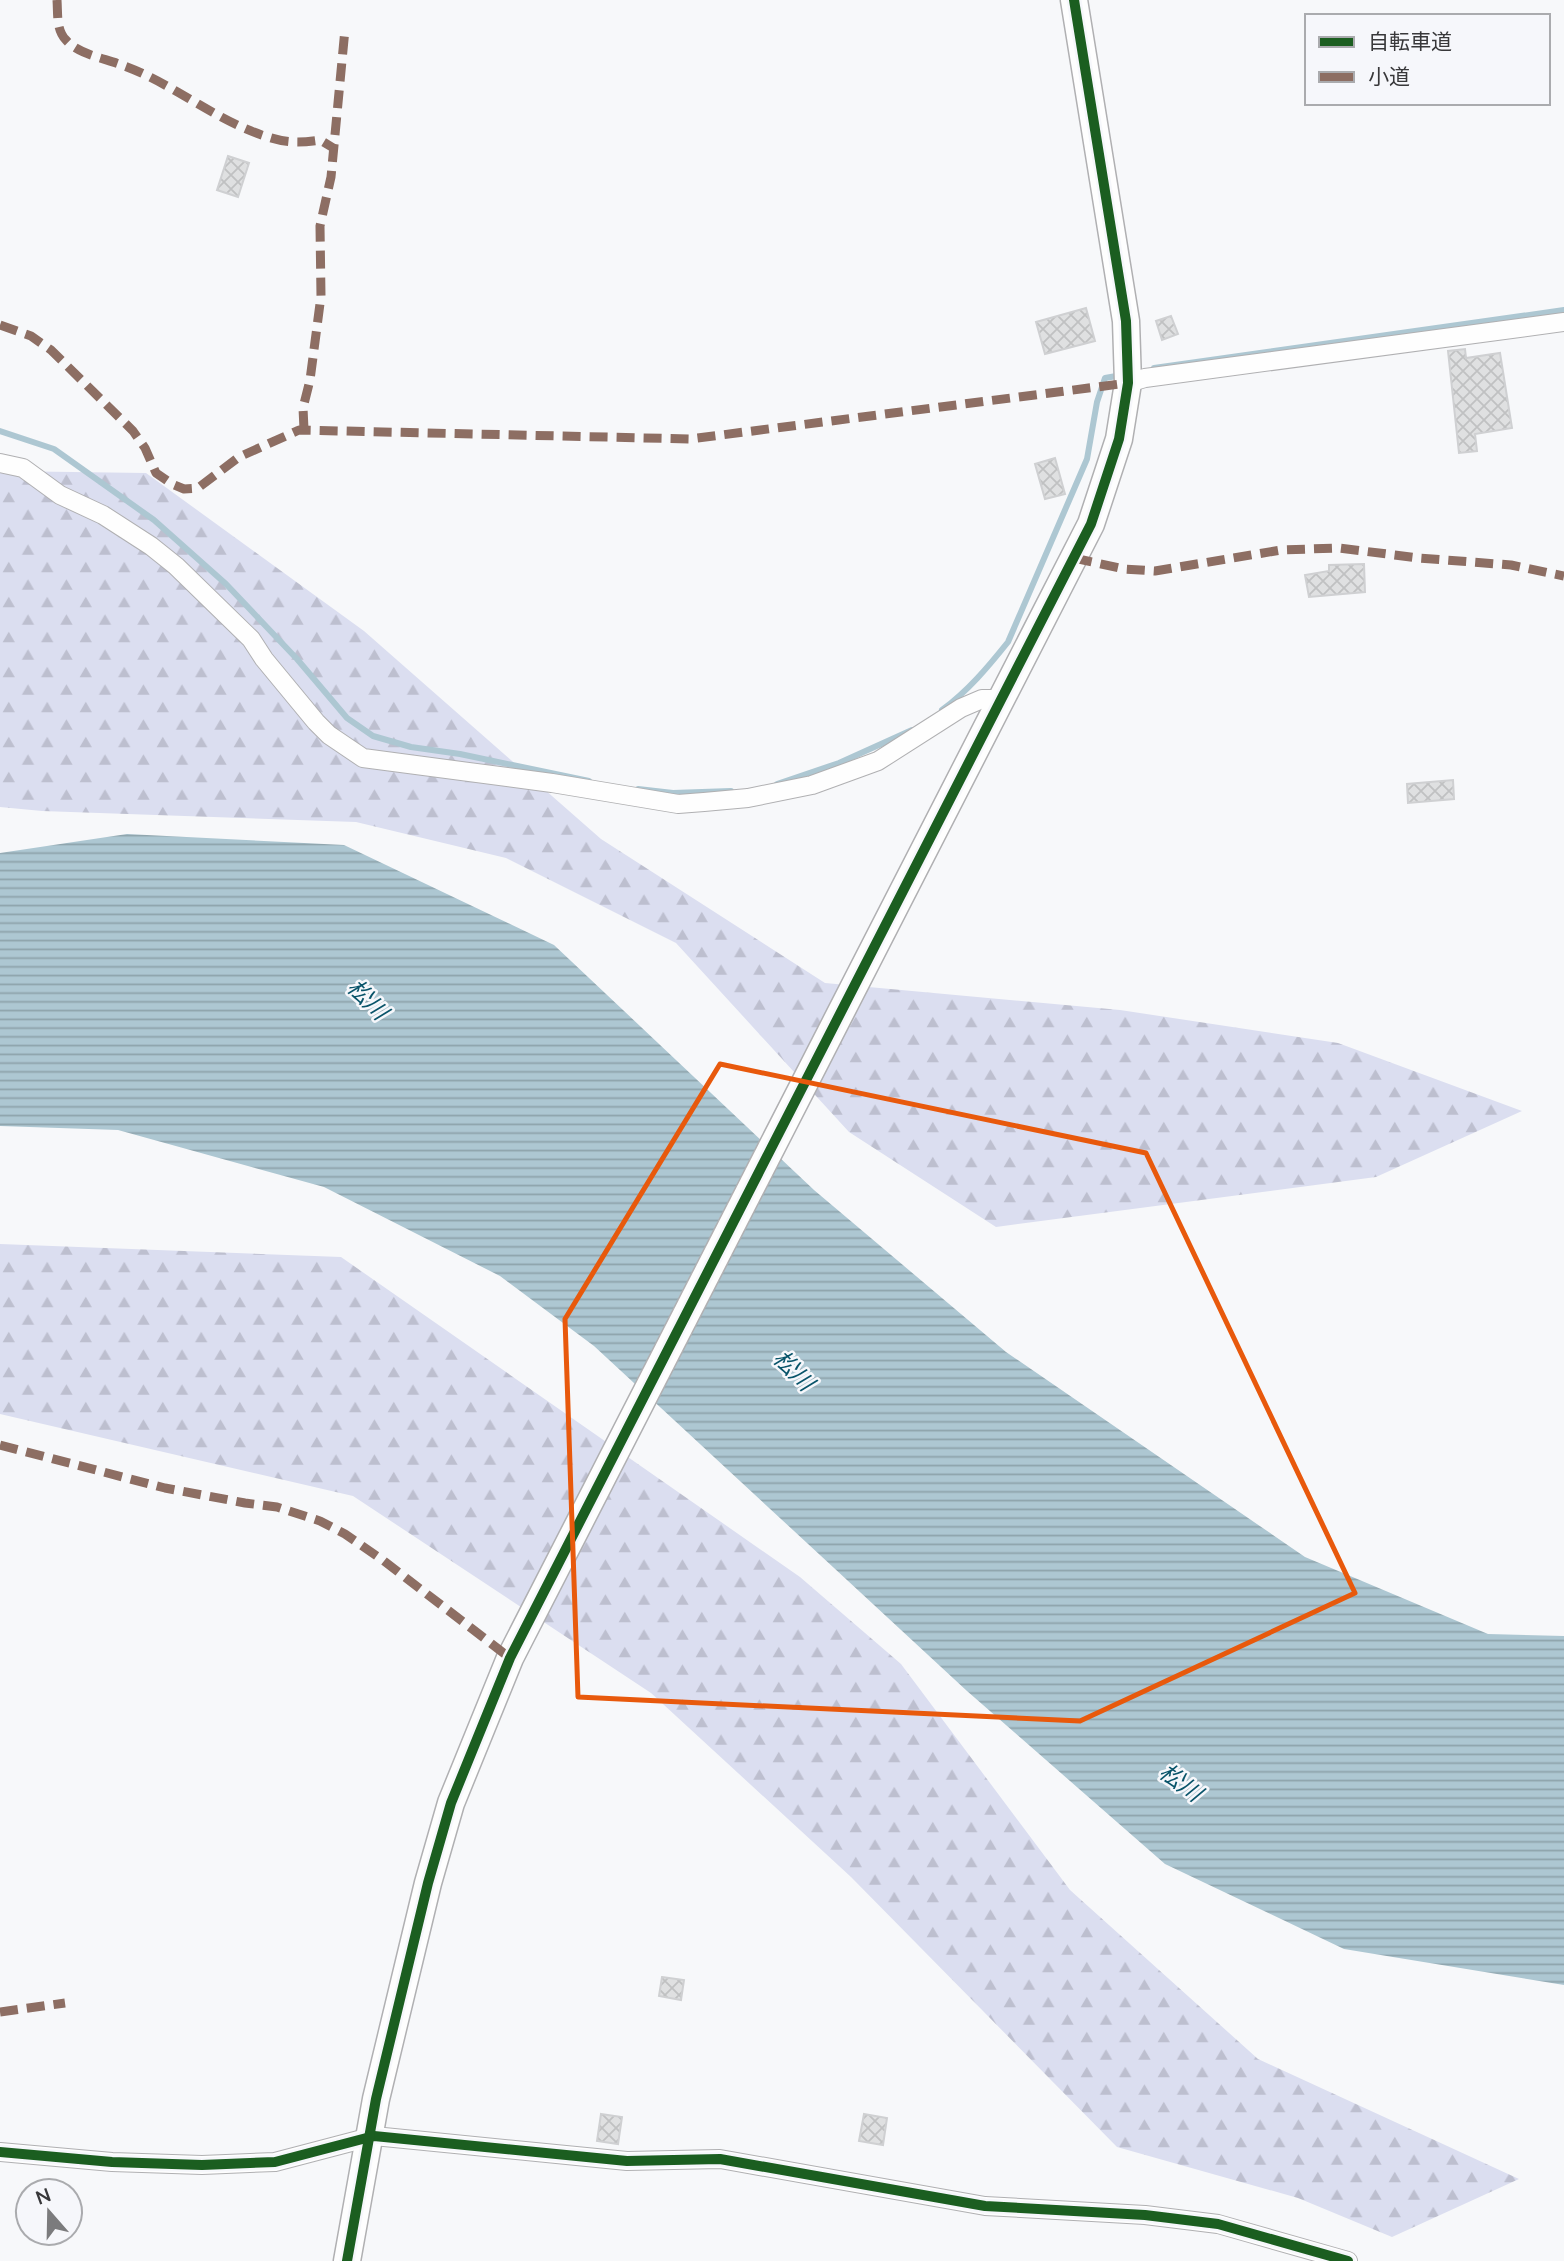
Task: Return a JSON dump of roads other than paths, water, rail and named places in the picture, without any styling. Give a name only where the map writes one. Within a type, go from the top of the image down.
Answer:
[{"type":"street","points":[[347,2261],[376,2099],[425,1897],[451,1803],[510,1658],[1091,524],[1119,439],[1128,383],[1126,321],[1074,0]]},
{"type":"street","points":[[1128,383],[1145,378],[1564,322]]},
{"type":"street","points":[[0,463],[23,468],[60,495],[103,515],[176,566],[251,639],[264,660],[316,722],[329,735],[363,758],[552,783],[678,804],[748,798],[813,785],[878,761],[961,708],[982,699],[1002,699]]},
{"type":"street","points":[[0,2152],[112,2162],[202,2165],[275,2162],[369,2138],[388,2137],[627,2161],[738,2161],[985,2206],[1145,2215],[1218,2224],[1348,2261]]},
{"type":"water","name":"松川","points":[[127,834],[344,845],[554,945],[814,1190],[1006,1352],[1305,1557],[1488,1634],[1564,1636],[1564,1985],[1344,1949],[1165,1864],[967,1691],[594,1346],[500,1276],[324,1187],[118,1130],[0,1126],[0,853]]},
{"type":"waterway","points":[[1154,368],[1564,310]]},
{"type":"waterway","points":[[942,710],[969,687],[1008,642],[1087,459],[1097,402],[1105,378],[1122,375]]},
{"type":"waterway","points":[[0,431],[54,449],[154,520],[226,584],[297,659],[347,718],[373,736],[411,747],[460,754],[589,781]]},
{"type":"waterway","points":[[777,784],[839,763],[912,730]]},
{"type":"waterway","points":[[638,789],[673,793],[731,791]]}]
